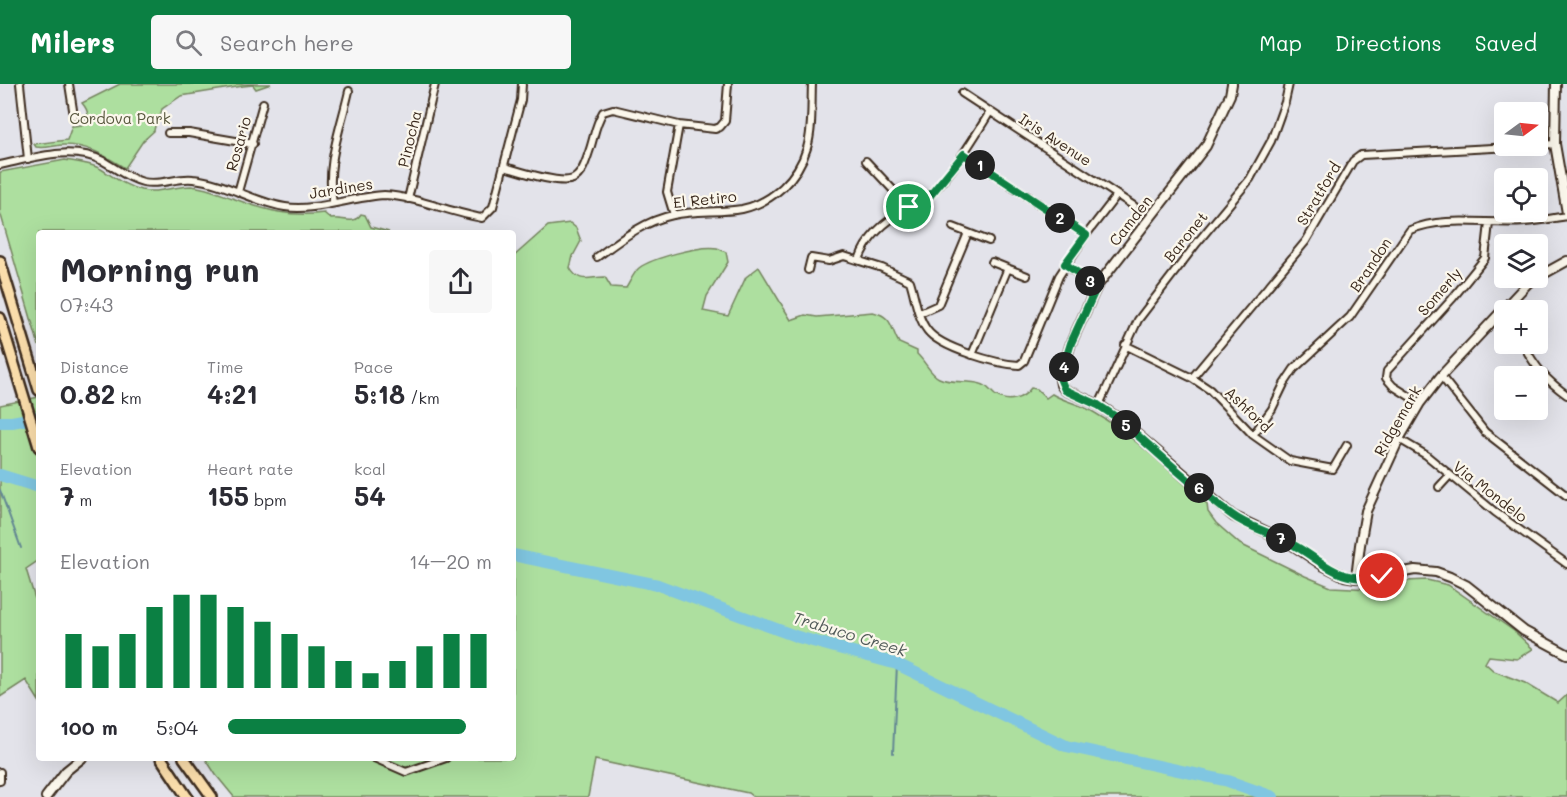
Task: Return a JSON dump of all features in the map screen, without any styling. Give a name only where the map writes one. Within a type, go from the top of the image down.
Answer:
[{"type":"main road","points":[[0,261],[36,380]]},
{"type":"main road","points":[[0,318],[36,437]]},
{"type":"main road","points":[[163,761],[187,797]]},
{"type":"main road","points":[[186,761],[212,797]]},
{"type":"street","points":[[20,84],[28,159]]},
{"type":"street","points":[[69,84],[74,116]]},
{"type":"street","name":"Pinocha","points":[[408,199],[435,84]]},
{"type":"street","name":"Jardines","points":[[0,165],[52,154],[88,155],[128,177],[146,183],[190,178],[213,182],[283,207],[314,207],[382,195],[408,199],[482,218],[493,207],[505,167],[521,100],[522,84]]},
{"type":"street","points":[[505,167],[562,181],[573,179],[581,171],[598,120],[603,112],[613,110],[679,125],[715,129],[726,121],[728,84]]},
{"type":"street","name":"El Retiro","points":[[597,257],[642,226],[674,215],[740,209],[764,201],[779,191],[794,175],[807,149],[812,84]]},
{"type":"street","name":"Camden","points":[[1098,405],[1065,390],[1060,378],[1071,343],[1097,286],[1206,147],[1230,95],[1232,84]]},
{"type":"street","name":"Baronet","points":[[1098,405],[1138,320],[1250,179],[1271,141],[1289,84]]},
{"type":"street","points":[[1556,84],[1555,144],[1567,214]]},
{"type":"street","points":[[333,203],[330,189],[331,172],[349,92]]},
{"type":"street","name":"Iris Avenue","points":[[962,93],[1134,206]]},
{"type":"street","name":"Rosario","points":[[238,192],[263,103]]},
{"type":"street","points":[[859,260],[862,251],[874,234],[893,217],[928,198],[964,154],[990,112]]},
{"type":"street","points":[[674,215],[667,192],[679,125]]},
{"type":"street","points":[[168,133],[189,133],[253,144]]},
{"type":"street","points":[[1548,144],[1555,144]]},
{"type":"street","name":"Stratford","points":[[1192,378],[1306,241],[1353,161],[1361,155],[1494,148]]},
{"type":"street","points":[[964,154],[1086,235]]},
{"type":"street","points":[[866,161],[909,207]]},
{"type":"street","points":[[808,270],[813,257],[829,261],[844,256],[882,268],[910,281],[929,333],[960,351],[972,355],[1016,365],[1022,364],[1065,264],[1118,195]]},
{"type":"street","name":"Brandon","points":[[1253,435],[1272,409],[1294,369],[1350,317],[1410,230],[1421,225],[1526,222],[1567,214]]},
{"type":"street","name":"Somerly","points":[[1420,403],[1393,386],[1386,378],[1389,366],[1452,299],[1485,258],[1489,223]]},
{"type":"street","points":[[952,227],[989,241]]},
{"type":"street","points":[[920,313],[938,305],[968,233]]},
{"type":"street","name":"Ridgemark","points":[[1548,271],[1567,261]]},
{"type":"street","points":[[992,262],[1027,276]]},
{"type":"street","points":[[1065,264],[1097,286]]},
{"type":"street","points":[[972,355],[1008,268]]},
{"type":"street","name":"Ridgemark","points":[[1515,300],[1524,288]]},
{"type":"street","name":"Ridgemark","points":[[1356,578],[1366,511],[1399,439],[1420,403],[1441,376],[1494,324]]},
{"type":"street","name":"Ashford","points":[[1125,345],[1192,378],[1210,390],[1253,435],[1290,461],[1333,469],[1347,445]]},
{"type":"street","points":[[1528,354],[1534,365],[1552,384],[1567,395]]},
{"type":"street","points":[[1441,376],[1485,432],[1567,496]]},
{"type":"street","points":[[1098,405],[1119,419],[1233,516],[1288,542],[1324,566],[1344,576],[1356,578],[1370,578],[1415,570],[1436,572],[1450,577],[1466,585],[1524,631],[1567,654]]},
{"type":"street","name":"Via Mondelo","points":[[1399,439],[1426,455],[1495,512],[1567,564]]},
{"type":"street","points":[[1439,487],[1450,475]]},
{"type":"street","points":[[46,797],[66,771],[78,761]]},
{"type":"street","points":[[381,761],[406,772],[437,761]]},
{"type":"street","points":[[0,772],[0,781]]},
{"type":"green space","name":"Cordova Park","points":[[120,84],[271,84],[256,89],[253,85],[181,96],[162,109],[154,131],[143,141],[125,168],[96,152],[73,145],[36,147],[34,144],[67,140],[72,126],[82,125],[86,120],[87,112],[82,103]]},
{"type":"green space","points":[[65,160],[97,167],[125,184],[141,190],[154,191],[191,186],[208,189],[279,212],[324,213],[331,219],[348,220],[355,220],[361,214],[365,215],[371,227],[382,230],[36,230],[36,336],[0,212],[0,172]]},
{"type":"green space","points":[[570,223],[576,228],[581,241],[570,268],[581,278],[605,277],[611,287],[626,288],[637,270],[645,264],[689,250],[717,248],[726,252],[728,262],[707,296],[703,311],[728,316],[746,277],[759,267],[791,320],[805,315],[817,317],[873,312],[880,314],[888,320],[899,343],[917,351],[930,370],[939,378],[983,385],[1000,398],[1010,400],[1024,395],[1031,388],[1037,389],[1046,398],[1052,394],[1090,410],[1125,433],[1167,468],[1207,504],[1208,512],[1216,523],[1240,544],[1331,587],[1373,589],[1406,581],[1427,580],[1448,585],[1514,631],[1533,649],[1517,659],[1489,656],[1485,663],[1494,671],[1525,683],[1558,703],[1567,695],[1567,797],[753,797],[748,793],[595,760],[588,797],[234,797],[207,761],[516,761],[516,254],[548,226]]},
{"type":"green space","points":[[36,398],[36,562],[26,569],[36,602],[36,696],[26,680],[0,697],[0,405]]},
{"type":"waterway","name":"Trabuco Creek","points":[[0,422],[36,418]]},
{"type":"waterway","name":"Trabuco Creek","points":[[0,475],[36,486]]},
{"type":"waterway","points":[[0,490],[21,548]]},
{"type":"waterway","name":"Trabuco Creek","points":[[516,556],[658,585],[798,637],[897,664],[1066,746],[1228,781],[1273,797]]},
{"type":"waterway","points":[[893,753],[897,664]]},
{"type":"route","points":[[909,207],[928,198],[964,154],[1086,235],[1065,264],[1097,286],[1071,343],[1060,378],[1065,390],[1098,405],[1119,419],[1233,516],[1288,542],[1324,566],[1344,576],[1370,578],[1382,576]]}]
